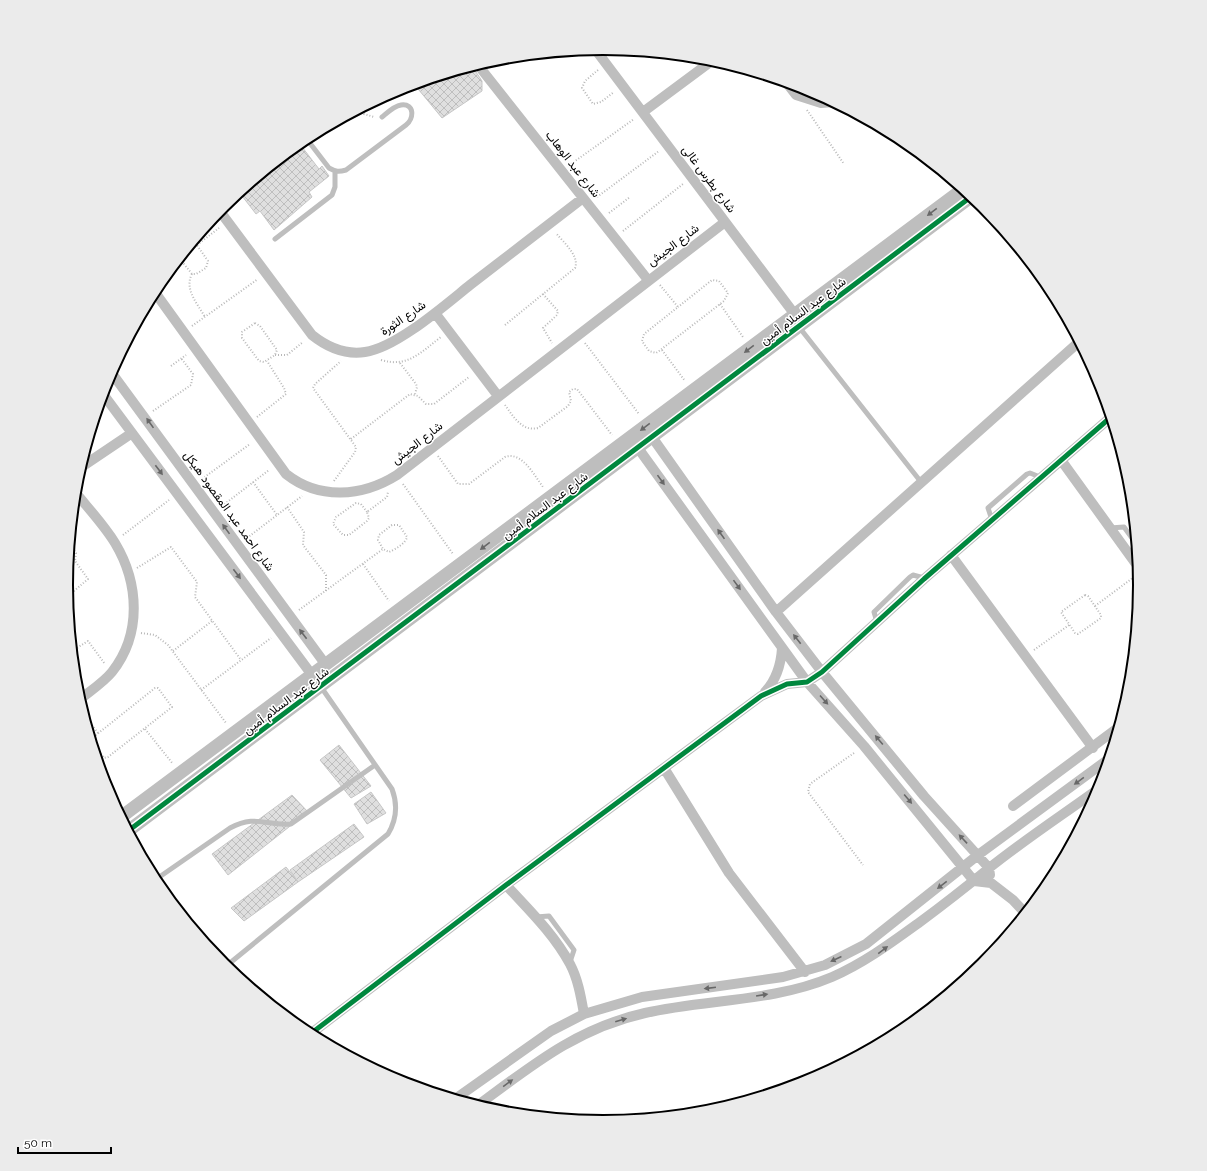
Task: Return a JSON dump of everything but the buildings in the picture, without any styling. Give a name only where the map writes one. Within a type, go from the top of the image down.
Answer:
[{"type":"street","name":"شارع بطرس غالى","points":[[599,55],[799,322]]},
{"type":"street","points":[[643,112],[706,65]]},
{"type":"street","name":"شارع عبد الوهاب","points":[[482,69],[600,220],[650,279]]},
{"type":"street","points":[[792,90],[796,94],[823,103]]},
{"type":"street","name":"شارع عبد السلام أمين","points":[[132,828],[652,438],[799,322],[959,192]]},
{"type":"street","name":"شارع الثورة","points":[[223,216],[312,335],[322,343],[336,350],[366,352],[380,348],[395,340],[435,312],[549,224],[585,200]]},
{"type":"street","name":"شارع عبد السلام أمين","points":[[125,814],[692,391],[751,348],[799,322],[967,200]]},
{"type":"street","name":"شارع الجيش","points":[[158,297],[286,474],[299,484],[327,492],[357,491],[370,488],[397,475],[725,222]]},
{"type":"street","points":[[435,312],[498,396]]},
{"type":"street","points":[[776,612],[1076,345]]},
{"type":"street","name":"شارع احمد عبد المقصود هيكل","points":[[115,377],[145,416],[238,546],[326,665]]},
{"type":"street","points":[[107,399],[321,687]]},
{"type":"street","points":[[761,696],[783,686],[807,682],[822,672],[951,555],[1108,420]]},
{"type":"street","points":[[87,463],[132,433]]},
{"type":"street","points":[[652,438],[776,612],[822,672],[924,796],[989,868],[991,883]]},
{"type":"street","points":[[638,448],[807,682],[864,746],[974,881],[991,883],[1013,900],[1022,910]]},
{"type":"street","points":[[1061,460],[1133,560]]},
{"type":"street","points":[[81,499],[114,541],[130,574],[134,593],[132,632],[124,653],[112,673],[85,695]]},
{"type":"street","points":[[951,555],[1093,748]]},
{"type":"street","points":[[315,1031],[506,884],[761,696],[770,686],[777,674],[781,661],[782,648]]},
{"type":"street","points":[[326,665],[335,677]]},
{"type":"street","points":[[1013,806],[1113,733]]},
{"type":"street","points":[[459,1096],[551,1031],[584,1014],[642,997],[783,977],[805,972],[825,965],[866,944],[978,855],[1104,763]]},
{"type":"street","points":[[664,768],[729,873],[805,972]]},
{"type":"street","points":[[483,1102],[558,1047],[586,1032],[614,1021],[669,1008],[787,991],[831,978],[876,955],[989,868],[1092,794]]},
{"type":"street","points":[[506,884],[536,917],[569,963],[579,988],[584,1014]]},
{"type":"lane","points":[[310,143],[330,168],[335,171],[346,170],[411,121],[412,115],[410,109],[405,105],[400,105],[382,117]]},
{"type":"lane","points":[[275,239],[332,195],[335,187],[335,171]]},
{"type":"lane","points":[[799,322],[921,482]]},
{"type":"lane","points":[[1110,528],[1124,527],[1131,537]]},
{"type":"lane","points":[[230,963],[388,834],[396,817],[395,798],[392,789],[321,687]]},
{"type":"lane","points":[[160,877],[242,821],[256,820],[280,825],[291,824],[375,765]]},
{"type":"path","points":[[606,64],[582,84],[582,88],[593,104],[601,102],[622,85]]},
{"type":"path","points":[[796,94],[844,164]]},
{"type":"path","points":[[562,171],[643,112]]},
{"type":"path","points":[[364,113],[368,116],[382,117]]},
{"type":"path","points":[[585,200],[667,145]]},
{"type":"path","points":[[614,237],[692,178]]},
{"type":"path","points":[[600,220],[630,197]]},
{"type":"path","points":[[200,242],[228,222]]},
{"type":"path","points":[[505,325],[575,268],[577,264],[576,258],[549,224]]},
{"type":"path","points":[[192,274],[199,273],[208,265],[206,258],[197,246]]},
{"type":"path","points":[[183,263],[192,274]]},
{"type":"path","points":[[192,274],[189,289],[205,317]]},
{"type":"path","points":[[184,332],[266,274]]},
{"type":"path","points":[[650,279],[678,307]]},
{"type":"path","points":[[712,280],[716,280],[722,284],[728,293],[727,297],[720,304],[662,350],[656,353],[649,351],[642,341],[642,337],[712,280]]},
{"type":"path","points":[[543,294],[558,313],[544,326],[543,330],[558,350]]},
{"type":"path","points":[[720,304],[751,348]]},
{"type":"path","points":[[275,355],[276,347],[258,324],[255,323],[244,330],[242,338],[259,361],[267,361],[275,355],[287,354],[312,335]]},
{"type":"path","points":[[366,352],[383,360],[400,363],[410,360],[449,331]]},
{"type":"path","points":[[578,334],[648,425]]},
{"type":"path","points":[[171,366],[195,348]]},
{"type":"path","points":[[662,350],[692,391]]},
{"type":"path","points":[[327,492],[356,450],[356,445],[313,388],[315,384],[351,352]]},
{"type":"path","points":[[145,416],[191,384],[192,374],[181,358]]},
{"type":"path","points":[[249,423],[286,394],[284,388],[267,361]]},
{"type":"path","points":[[400,363],[416,384],[417,387],[415,394]]},
{"type":"path","points":[[415,394],[426,404],[434,404],[478,370]]},
{"type":"path","points":[[498,396],[521,424],[532,430],[538,428],[568,406],[571,401],[569,392],[572,389],[577,389],[620,446]]},
{"type":"path","points":[[351,439],[407,396],[415,394]]},
{"type":"path","points":[[194,485],[259,437]]},
{"type":"path","points":[[432,448],[458,484],[463,485],[469,484],[505,456],[511,454],[516,456],[522,459],[551,497]]},
{"type":"path","points":[[214,512],[278,463]]},
{"type":"path","points":[[397,475],[461,564]]},
{"type":"path","points":[[253,482],[277,516]]},
{"type":"path","points":[[367,512],[388,495],[382,483]]},
{"type":"path","points":[[238,546],[312,488]]},
{"type":"path","points":[[114,541],[177,494]]},
{"type":"path","points":[[356,503],[361,504],[367,512],[369,518],[367,521],[349,534],[343,535],[333,524],[336,517],[356,503]]},
{"type":"path","points":[[287,507],[304,532],[303,545],[326,575],[326,591]]},
{"type":"path","points":[[396,524],[406,535],[406,541],[389,552],[383,549],[378,540],[379,535],[396,524]]},
{"type":"path","points":[[130,574],[171,547],[197,582],[195,597],[241,660]]},
{"type":"path","points":[[290,617],[383,549]]},
{"type":"path","points":[[73,592],[88,579],[75,561],[76,553],[74,550]]},
{"type":"path","points":[[363,564],[396,612]]},
{"type":"path","points":[[1095,606],[1134,578]]},
{"type":"path","points":[[1085,594],[1101,615],[1100,620],[1079,634],[1075,633],[1069,625],[1061,614],[1062,610],[1085,594]]},
{"type":"path","points":[[173,651],[212,621]]},
{"type":"path","points":[[1025,656],[1069,625]]},
{"type":"path","points":[[201,690],[280,631]]},
{"type":"path","points":[[132,632],[162,639],[173,651],[234,734]]},
{"type":"path","points":[[77,648],[88,641],[112,673]]},
{"type":"path","points":[[95,736],[157,687],[172,708],[106,758],[99,750]]},
{"type":"path","points":[[91,724],[98,733]]},
{"type":"path","points":[[145,729],[180,773]]},
{"type":"path","points":[[863,865],[808,792],[810,784],[864,746]]},
{"type":"cycle path","points":[[132,828],[967,200]]},
{"type":"cycle path","points":[[315,1031],[506,885],[761,696],[787,684],[807,682],[822,672],[924,579],[1108,420]]}]
